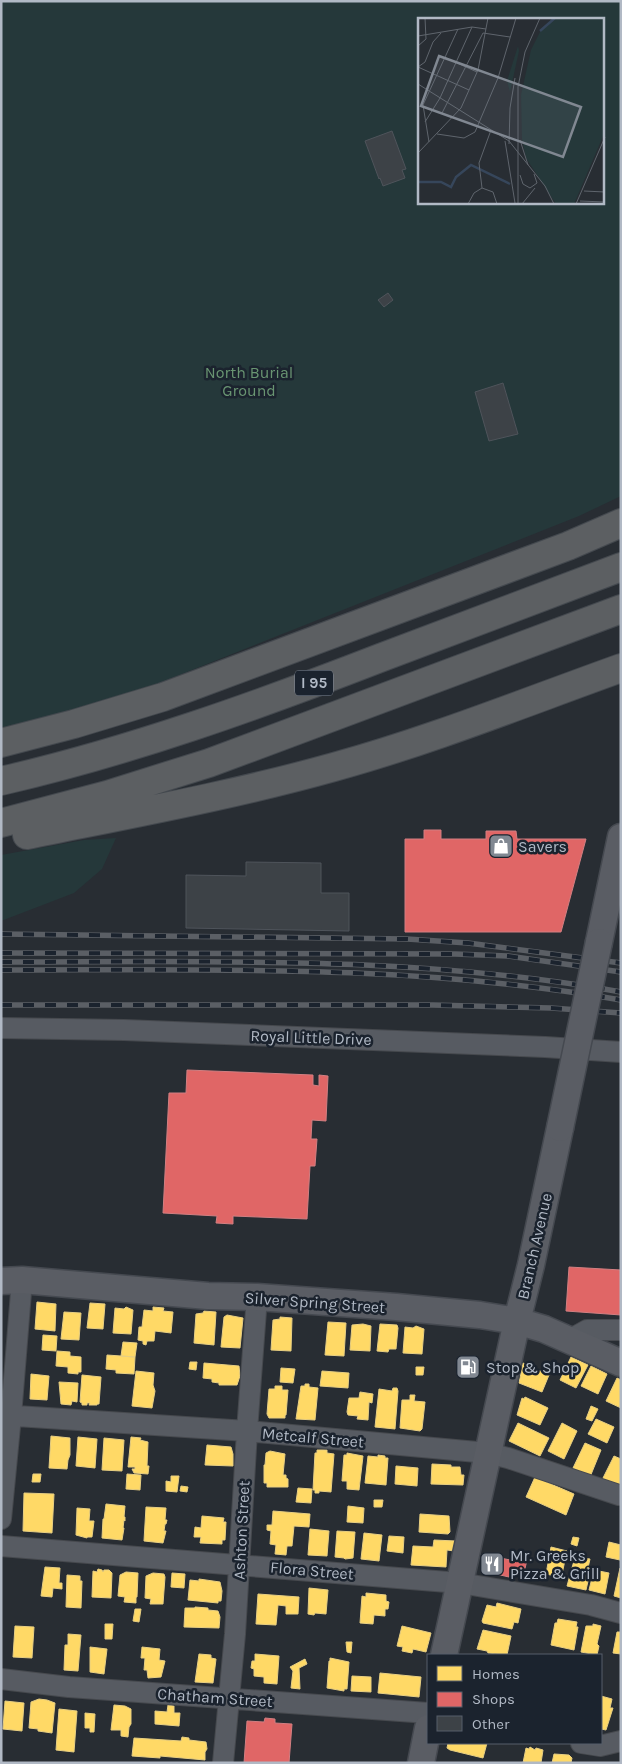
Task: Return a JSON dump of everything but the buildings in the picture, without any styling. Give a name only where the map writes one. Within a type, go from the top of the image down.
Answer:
[{"type":"highway","points":[[1,743],[74,724],[163,697],[568,546],[621,523]]},
{"type":"highway","name":"I 95","points":[[1,781],[33,774],[198,726],[621,566]]},
{"type":"highway","name":"I 95","points":[[1,823],[107,795],[209,763],[621,609]]},
{"type":"highway","points":[[1,840],[246,789],[336,767],[454,729],[621,668]]},
{"type":"highway","points":[[593,678],[610,683],[621,689]]},
{"type":"main road","name":"Branch Avenue","points":[[444,1654],[516,1322],[531,1265],[599,942],[615,896],[621,837]]},
{"type":"main road","name":"Silver Spring Street","points":[[11,1280],[208,1296],[396,1307],[480,1315],[544,1329],[621,1363]]},
{"type":"main road","points":[[421,1763],[427,1733]]},
{"type":"street","name":"Royal Little Drive","points":[[1,1028],[124,1030],[545,1047],[621,1052]]},
{"type":"street","points":[[1,1519],[11,1280]]},
{"type":"street","name":"Ashton Street","points":[[223,1763],[235,1634],[257,1298]]},
{"type":"street","points":[[569,1340],[587,1330],[621,1330]]},
{"type":"street","name":"Metcalf Street","points":[[6,1415],[247,1431],[488,1453],[619,1495]]},
{"type":"street","name":"Flora Street","points":[[1,1546],[460,1583],[591,1605],[621,1613]]},
{"type":"street","name":"Chatham Street","points":[[1,1679],[69,1687],[228,1697],[427,1713]]},
{"type":"street","points":[[590,1751],[621,1742]]},
{"type":"green space","name":"North Burial Ground","points":[[1,1],[621,1],[621,496],[579,516],[99,707],[1,731]]},
{"type":"green space","points":[[116,838],[102,869],[74,893],[1,921],[1,855],[84,840]]},
{"type":"railway","points":[[1,934],[407,939],[468,943],[621,963]]},
{"type":"railway","points":[[1,953],[455,954],[508,956],[621,972]]},
{"type":"railway","points":[[1,962],[234,962],[389,966],[544,980],[621,992]]},
{"type":"railway","points":[[1,970],[234,970],[389,975],[467,980],[544,988],[621,1000]]},
{"type":"railway","points":[[1,1005],[433,1005],[551,1008],[621,1013]]},
{"type":"place","name":"Savers","points":[[501,846]]},
{"type":"place","name":"Stop & Shop","points":[[468,1367]]},
{"type":"place","name":"Mr. Greeks Pizza & Grill","points":[[492,1564]]}]
